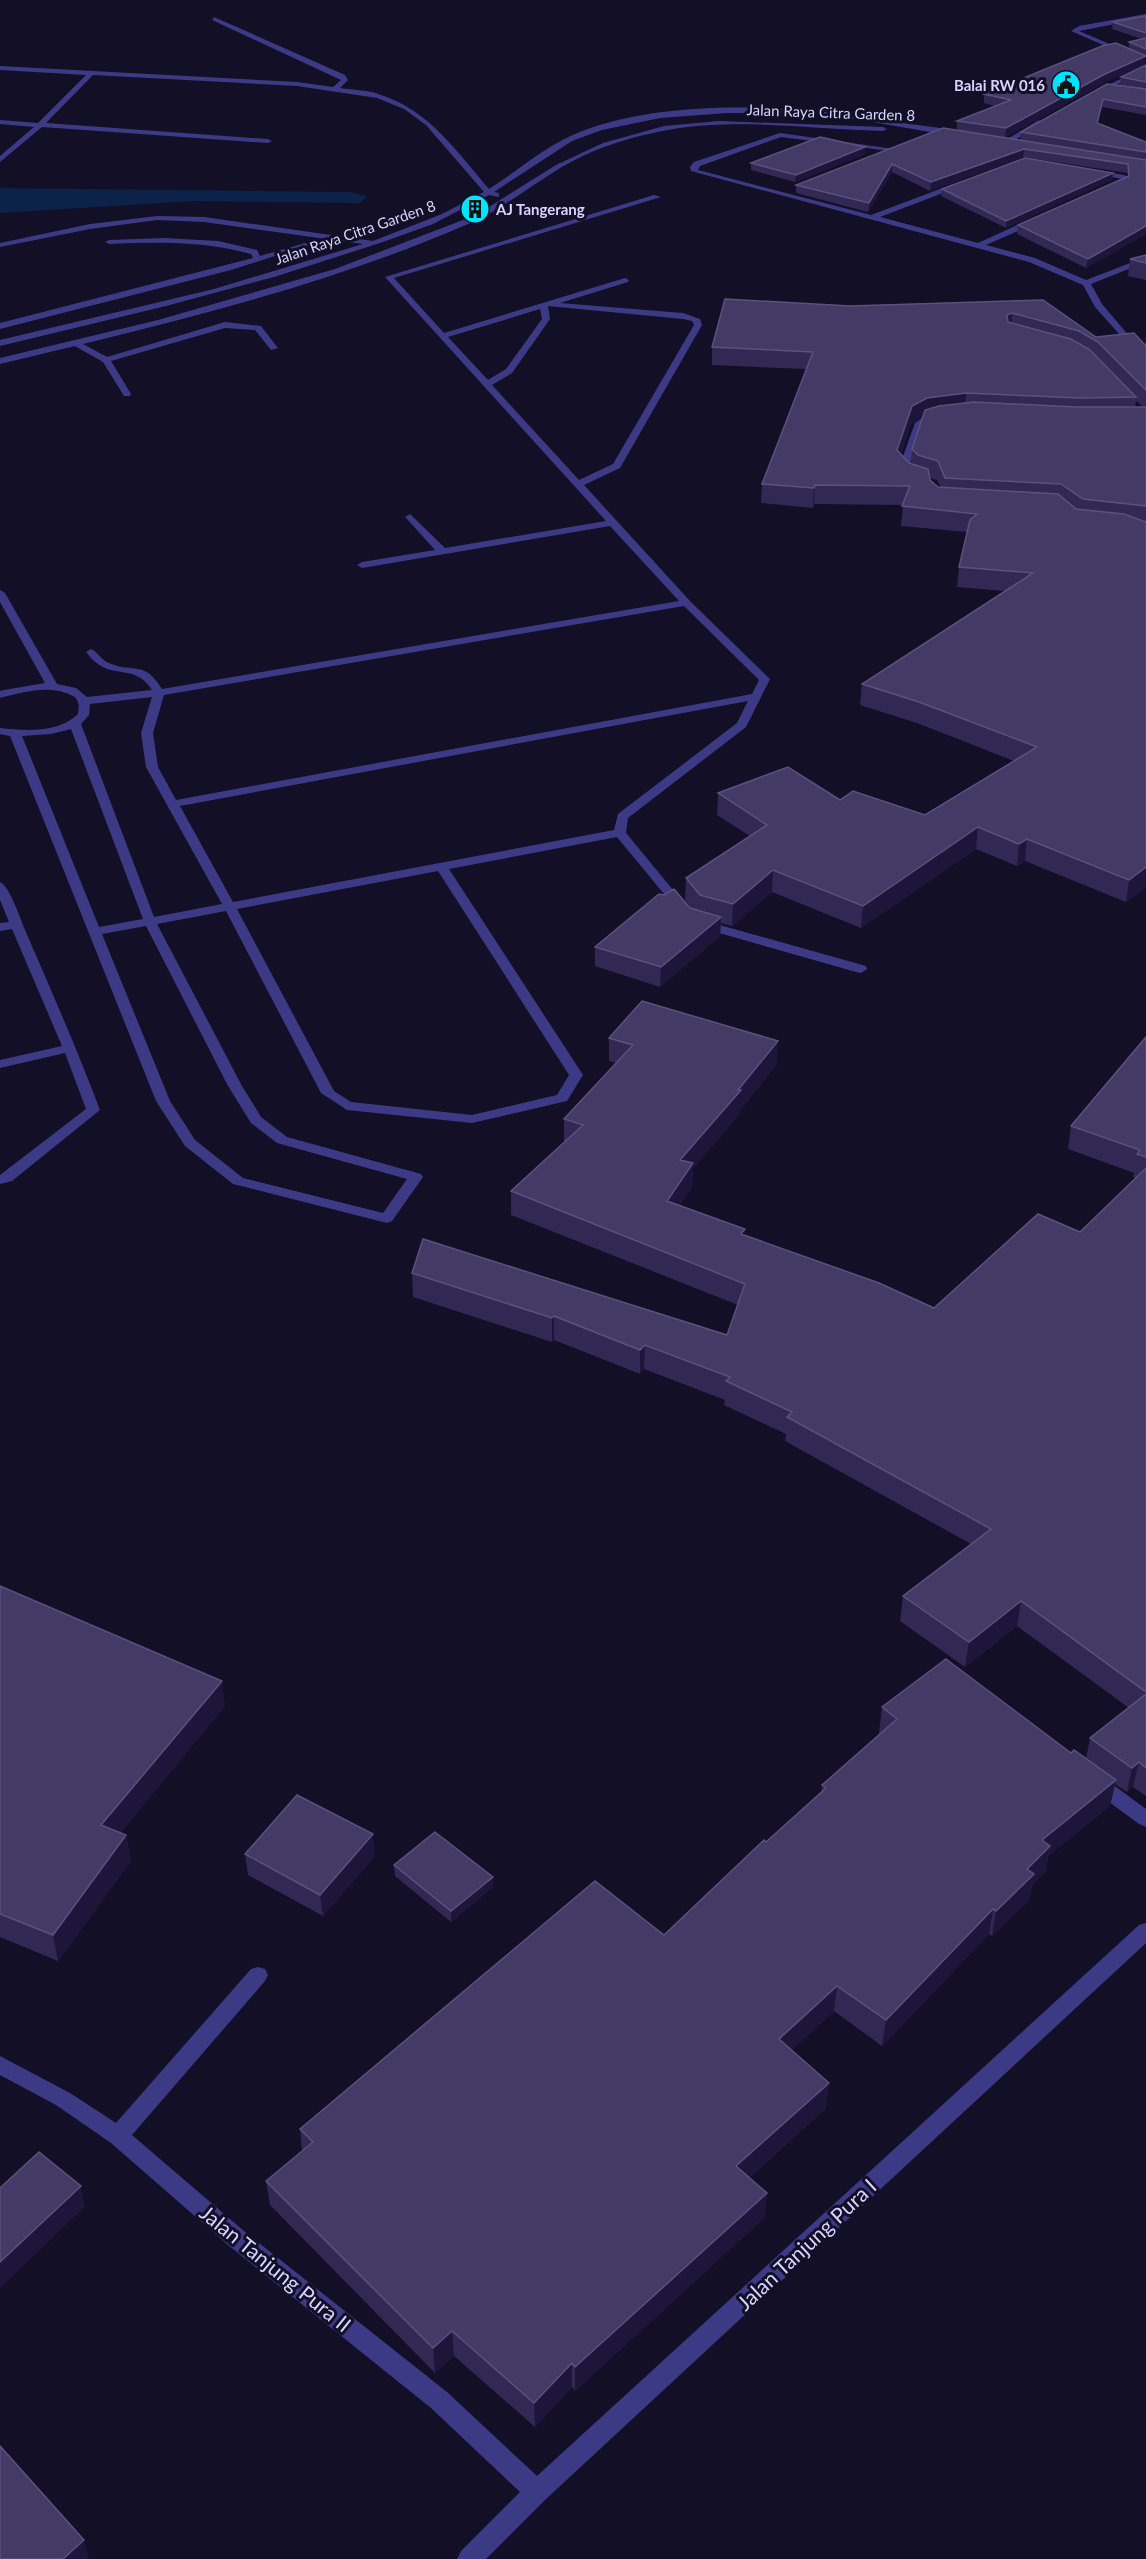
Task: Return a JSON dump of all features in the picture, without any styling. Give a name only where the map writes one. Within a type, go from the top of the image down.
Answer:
[{"type":"street","points":[[1135,57],[1074,31],[1079,28],[1146,16]]},
{"type":"street","points":[[214,19],[343,76],[345,80],[336,88]]},
{"type":"street","points":[[0,69],[336,88],[379,96],[406,108],[428,124],[489,193],[511,198]]},
{"type":"street","points":[[1085,98],[1146,69]]},
{"type":"street","points":[[0,160],[91,73]]},
{"type":"street","points":[[1105,87],[1125,90]]},
{"type":"street","name":"Jalan Raya Citra Garden 8","points":[[0,343],[96,321],[297,269],[338,256],[459,210],[489,193],[543,153],[572,137],[601,128],[658,116],[721,111],[800,112],[853,116],[922,130]]},
{"type":"street","points":[[1006,142],[1046,119]]},
{"type":"street","name":"Jalan Raya Citra Garden 8","points":[[0,361],[77,344],[357,264],[467,222],[511,198],[571,159],[600,146],[663,128],[695,124],[757,122],[863,129],[922,130]]},
{"type":"street","points":[[0,123],[268,141]]},
{"type":"street","points":[[922,130],[964,136]]},
{"type":"street","points":[[877,155],[890,149],[780,135],[694,167],[695,171],[777,194],[1032,260],[1086,283],[1098,305],[1146,361]]},
{"type":"street","points":[[995,140],[1018,144]]},
{"type":"street","points":[[1085,170],[1124,177],[1124,180],[1113,184]]},
{"type":"street","points":[[872,218],[971,180]]},
{"type":"street","points":[[777,194],[799,186]]},
{"type":"street","points":[[657,197],[389,277],[686,603],[765,679],[742,725],[622,817],[620,832],[694,922],[861,969]]},
{"type":"street","points":[[0,245],[103,223],[142,218],[180,218],[240,223],[333,240],[377,242]]},
{"type":"street","points":[[978,246],[1041,218]]},
{"type":"street","points":[[70,231],[175,225],[218,228],[305,245],[357,264]]},
{"type":"street","points":[[109,242],[169,239],[212,242],[254,252],[258,259]]},
{"type":"street","points":[[0,326],[305,245]]},
{"type":"street","points":[[1086,283],[1145,259]]},
{"type":"street","points":[[443,336],[625,280]]},
{"type":"street","points":[[487,384],[509,371],[546,319],[546,304]]},
{"type":"street","points":[[546,304],[683,316],[696,319],[698,325],[617,466],[579,484]]},
{"type":"street","points":[[106,360],[225,325],[258,327],[274,348]]},
{"type":"street","points":[[77,344],[106,360],[127,394]]},
{"type":"street","points":[[922,480],[912,478],[903,470],[918,425],[924,421],[952,418]]},
{"type":"street","points":[[410,517],[443,552]]},
{"type":"street","points":[[362,565],[614,522]]},
{"type":"street","points":[[0,593],[53,687]]},
{"type":"street","points":[[83,701],[159,693],[686,603]]},
{"type":"street","points":[[91,652],[97,663],[111,669],[133,670],[147,676],[159,693]]},
{"type":"street","points":[[0,695],[22,688],[53,687],[77,694],[85,708],[82,715],[74,722],[46,732],[15,734],[0,730]]},
{"type":"street","points":[[159,693],[147,733],[152,767],[328,1093],[347,1107],[472,1119],[562,1098],[576,1075],[442,867]]},
{"type":"street","points":[[174,804],[758,696]]},
{"type":"street","points":[[15,734],[163,1101],[190,1143],[238,1181],[387,1218],[416,1177],[282,1140],[256,1120],[235,1086],[150,922],[74,722]]},
{"type":"street","points":[[94,932],[230,908],[620,832]]},
{"type":"street","points":[[0,886],[70,1048],[93,1110],[35,1157],[0,1180]]},
{"type":"street","points":[[0,927],[17,924]]},
{"type":"street","points":[[0,1064],[70,1048]]},
{"type":"street","points":[[1081,1772],[1146,1819]]},
{"type":"street","name":"Jalan Tanjung Pura I","points":[[469,2559],[537,2492],[1146,1931]]},
{"type":"street","points":[[118,2136],[258,1975]]},
{"type":"street","name":"Jalan Tanjung Pura II","points":[[0,2065],[63,2099],[118,2136],[236,2238],[439,2400],[537,2492]]},
{"type":"water","points":[[0,188],[350,192],[367,196],[360,203],[194,201],[0,213]]},
{"type":"building","points":[[1146,16],[1146,33],[1113,22]]},
{"type":"building","points":[[1146,38],[1146,49],[1129,42]]},
{"type":"building","points":[[1116,43],[1146,56],[1103,75],[1006,128],[957,121],[1011,100],[984,94],[1102,46]]},
{"type":"building","points":[[1146,65],[1146,82],[1121,77]]},
{"type":"building","points":[[1107,84],[1146,89],[1146,107],[1103,99],[1097,123],[1146,142],[1146,152],[1021,132]]},
{"type":"building","points":[[943,128],[1146,160],[1146,226],[1088,259],[1018,225],[1129,176],[1128,164],[1024,149],[931,182],[892,164],[869,203],[796,185]]},
{"type":"building","points":[[820,137],[865,147],[796,175],[751,163]]},
{"type":"building","points":[[1025,158],[1113,173],[1006,221],[942,189]]},
{"type":"building","points":[[1146,255],[1146,263],[1130,259]]},
{"type":"building","points":[[725,299],[850,306],[1043,300],[1096,337],[1134,333],[1146,346],[1146,390],[1098,342],[1079,331],[1012,313],[1007,315],[1008,322],[1071,339],[1090,350],[1136,397],[1080,398],[966,393],[927,398],[912,406],[897,450],[909,463],[928,469],[930,480],[938,487],[1058,494],[1076,509],[1124,514],[1146,522],[1146,867],[1129,880],[1027,839],[1019,844],[978,827],[863,906],[773,870],[733,904],[700,895],[686,878],[767,825],[718,793],[788,767],[840,800],[853,791],[925,815],[1037,747],[919,702],[862,684],[1033,573],[959,567],[970,520],[977,514],[902,506],[910,486],[815,485],[814,488],[762,484],[813,352],[712,347]]},
{"type":"building","points":[[974,402],[1075,407],[1146,407],[1146,506],[1083,499],[1061,484],[945,478],[938,461],[918,455],[912,449],[925,410]]},
{"type":"building","points":[[674,889],[690,908],[721,917],[661,967],[595,947],[659,894],[664,895]]},
{"type":"building","points":[[642,1001],[778,1041],[738,1090],[741,1090],[680,1160],[693,1163],[667,1201],[745,1229],[741,1234],[879,1283],[934,1308],[1038,1214],[1080,1232],[1146,1168],[1146,1692],[1021,1601],[969,1642],[903,1596],[991,1529],[787,1417],[792,1412],[726,1381],[730,1377],[645,1345],[640,1350],[554,1316],[552,1318],[412,1273],[423,1239],[727,1335],[745,1284],[511,1191],[583,1125],[564,1119],[633,1045],[609,1038]]},
{"type":"building","points":[[1146,1037],[1146,1157],[1137,1154],[1140,1150],[1071,1126]]},
{"type":"building","points":[[0,1586],[222,1681],[101,1825],[126,1835],[53,1935],[0,1914]]},
{"type":"building","points":[[946,1659],[1071,1753],[1074,1750],[1116,1780],[1042,1840],[1050,1846],[1027,1869],[1034,1874],[996,1911],[993,1909],[886,2020],[837,1986],[779,2039],[829,2083],[736,2166],[767,2193],[575,2367],[572,2363],[534,2403],[452,2331],[433,2348],[266,2181],[313,2142],[300,2129],[595,1881],[664,1935],[764,1840],[766,1842],[826,1788],[822,1785],[897,1719],[882,1707]]},
{"type":"building","points":[[1146,1694],[1146,1768],[1139,1762],[1132,1768],[1090,1738]]},
{"type":"building","points":[[297,1795],[373,1834],[320,1895],[245,1854]]},
{"type":"building","points":[[435,1832],[493,1877],[451,1911],[394,1865]]},
{"type":"building","points":[[39,2152],[81,2186],[0,2262],[0,2188]]},
{"type":"building","points":[[0,2446],[84,2540],[63,2559],[0,2559]]},
{"type":"place","name":"Balai RW 016","points":[[1066,85]]},
{"type":"place","name":"AJ Tangerang","points":[[475,209]]}]
